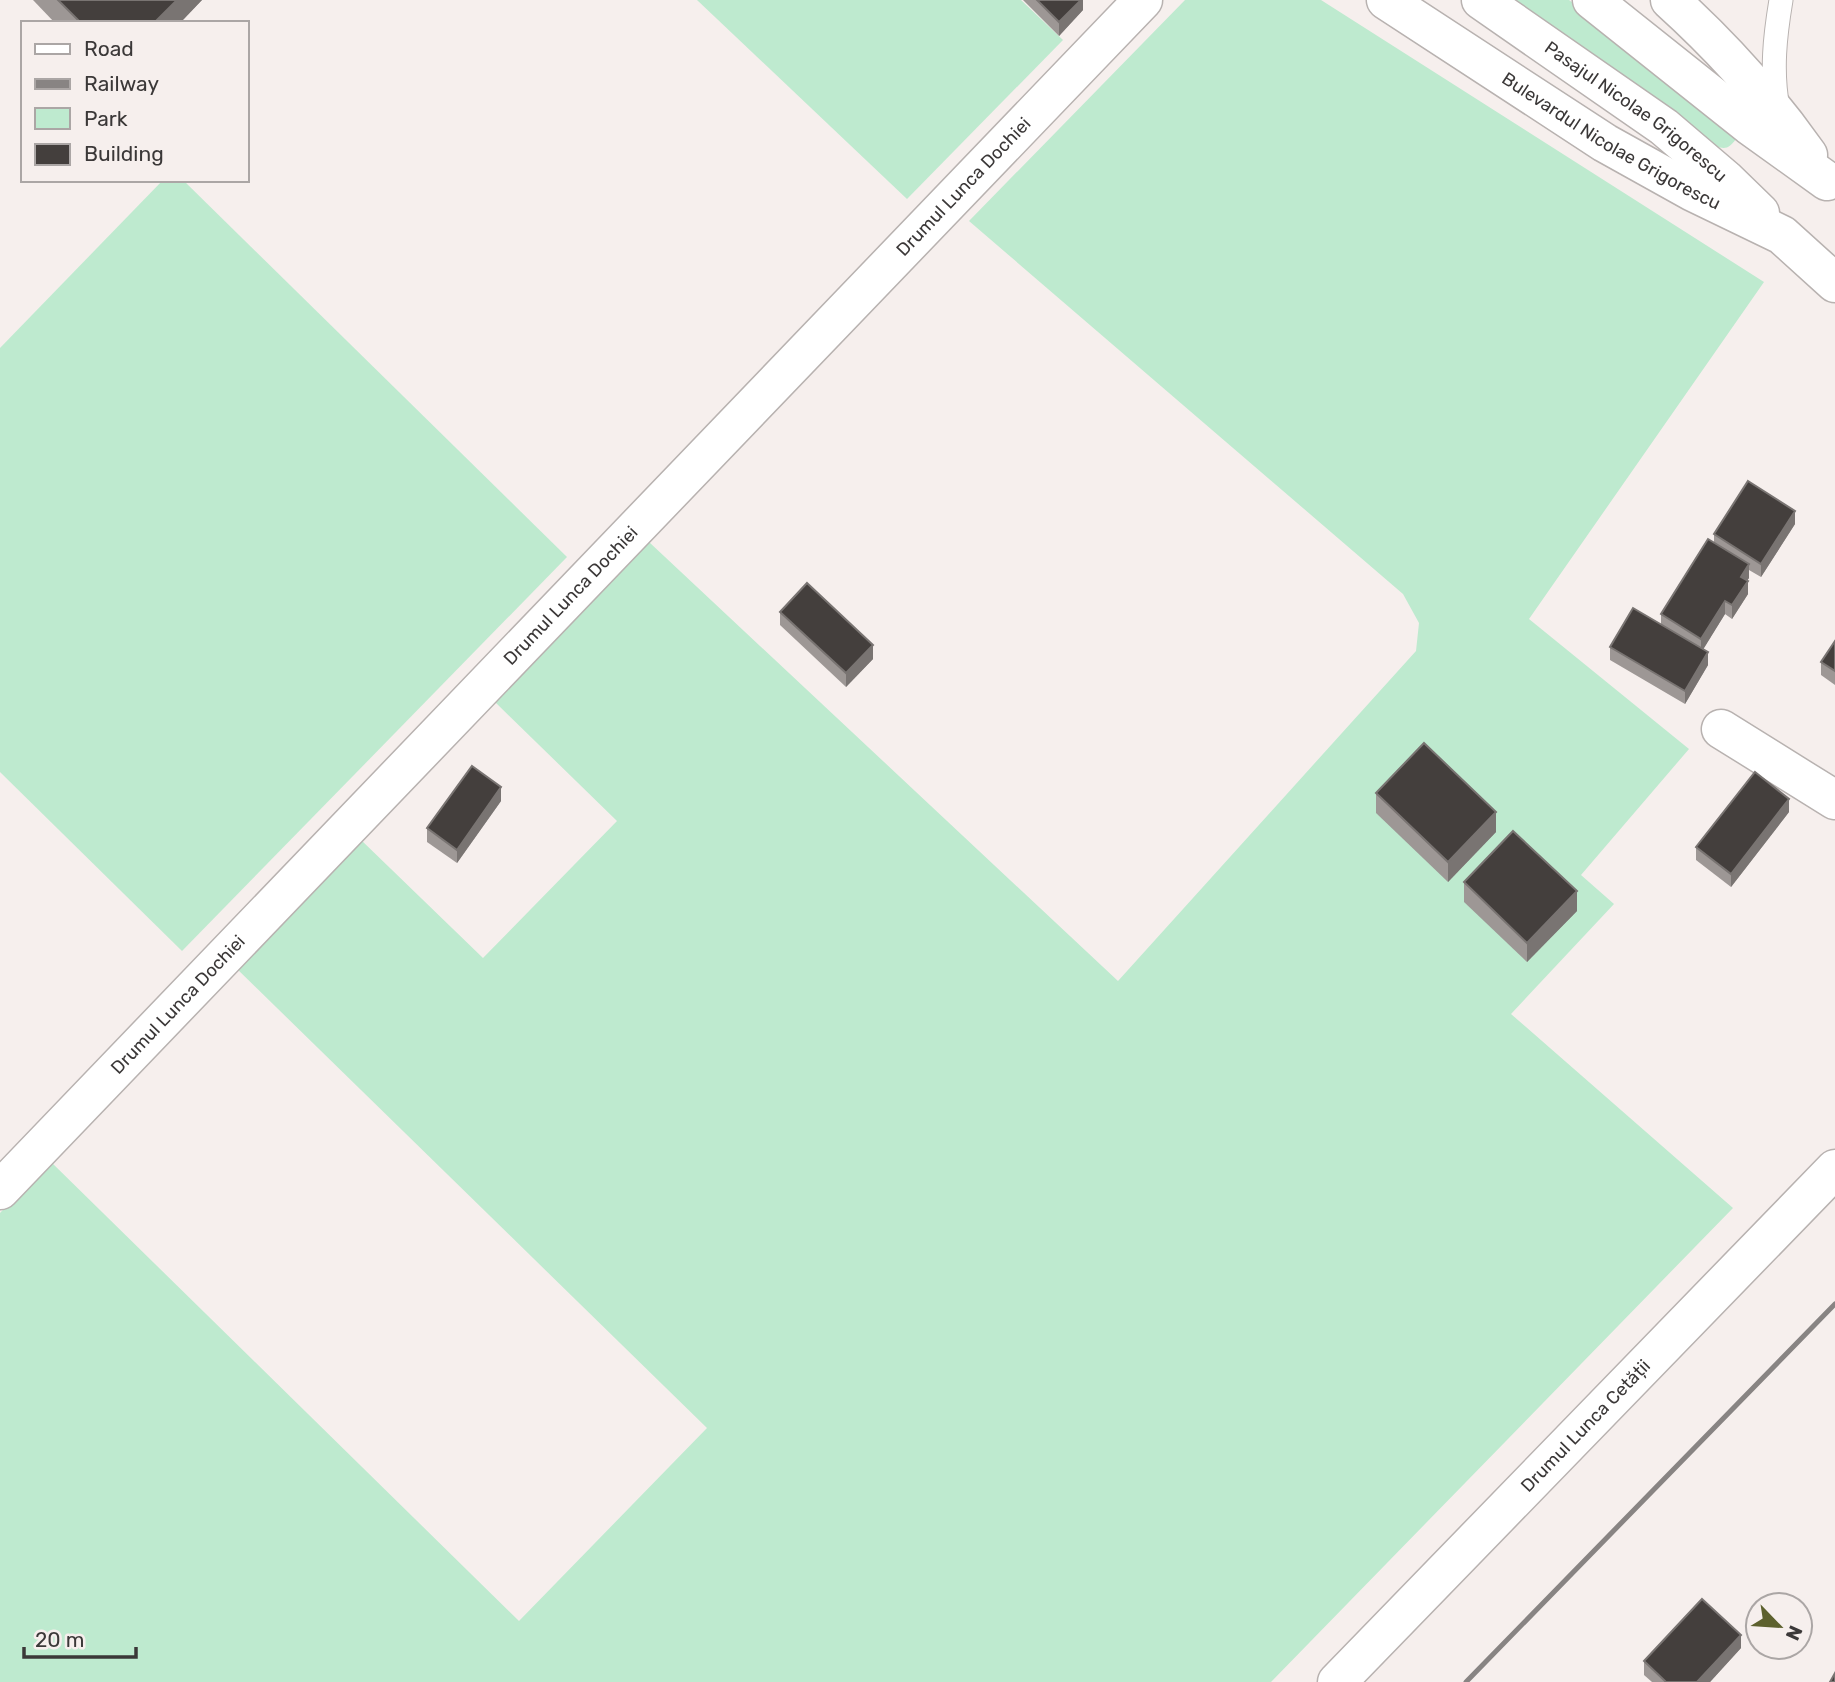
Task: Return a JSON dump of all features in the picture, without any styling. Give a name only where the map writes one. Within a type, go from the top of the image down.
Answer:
[{"type":"street","name":"Drumul Lunca Dochiei","points":[[0,1190],[1143,0]]},
{"type":"street","name":"Bulevardul Nicolae Grigorescu","points":[[1386,0],[1637,162],[1782,235],[1835,283]]},
{"type":"street","name":"Pasajul Nicolae Grigorescu","points":[[1481,0],[1672,133],[1726,178],[1782,235]]},
{"type":"street","points":[[1592,0],[1749,125],[1831,185]]},
{"type":"street","points":[[1670,0],[1734,63],[1779,114],[1831,185]]},
{"type":"street","points":[[1721,729],[1835,800]]},
{"type":"street","name":"Drumul Lunca Cetății","points":[[1337,1682],[1835,1169]]},
{"type":"lane","points":[[1779,114],[1774,85],[1774,61],[1781,0]]},
{"type":"green space","points":[[697,0],[1021,0],[1063,40],[907,199]]},
{"type":"green space","points":[[1185,0],[1321,0],[1764,282],[1529,619],[1689,749],[1581,875],[1614,904],[1511,1014],[1733,1208],[1271,1682],[0,1682],[0,1213],[50,1161],[519,1621],[707,1428],[233,965],[360,839],[483,958],[617,821],[495,702],[649,542],[1118,981],[1416,651],[1419,623],[1403,594],[969,221]]},
{"type":"green space","points":[[1515,0],[1569,0],[1635,50],[1736,139],[1727,147],[1715,146]]},
{"type":"green space","points":[[161,182],[185,182],[567,557],[182,951],[0,772],[0,348]]},
{"type":"building","points":[[58,0],[177,0],[156,21],[79,21]]},
{"type":"building","points":[[1037,0],[1081,0],[1059,22]]},
{"type":"building","points":[[1748,481],[1795,511],[1761,564],[1714,534]]},
{"type":"building","points":[[1708,539],[1749,564],[1741,577],[1748,581],[1732,605],[1725,601],[1701,639],[1661,614]]},
{"type":"building","points":[[807,583],[873,645],[846,673],[780,612]]},
{"type":"building","points":[[1633,608],[1708,652],[1685,691],[1610,647]]},
{"type":"building","points":[[1835,641],[1835,671],[1821,662]]},
{"type":"building","points":[[1424,743],[1496,812],[1448,862],[1376,793]]},
{"type":"building","points":[[472,766],[501,787],[457,850],[427,828]]},
{"type":"building","points":[[1755,772],[1789,799],[1731,874],[1696,847]]},
{"type":"building","points":[[1513,831],[1577,891],[1527,943],[1464,882]]},
{"type":"building","points":[[1702,1599],[1741,1635],[1697,1682],[1666,1682],[1644,1661]]},
{"type":"railway","points":[[1466,1682],[1835,1304]]}]
